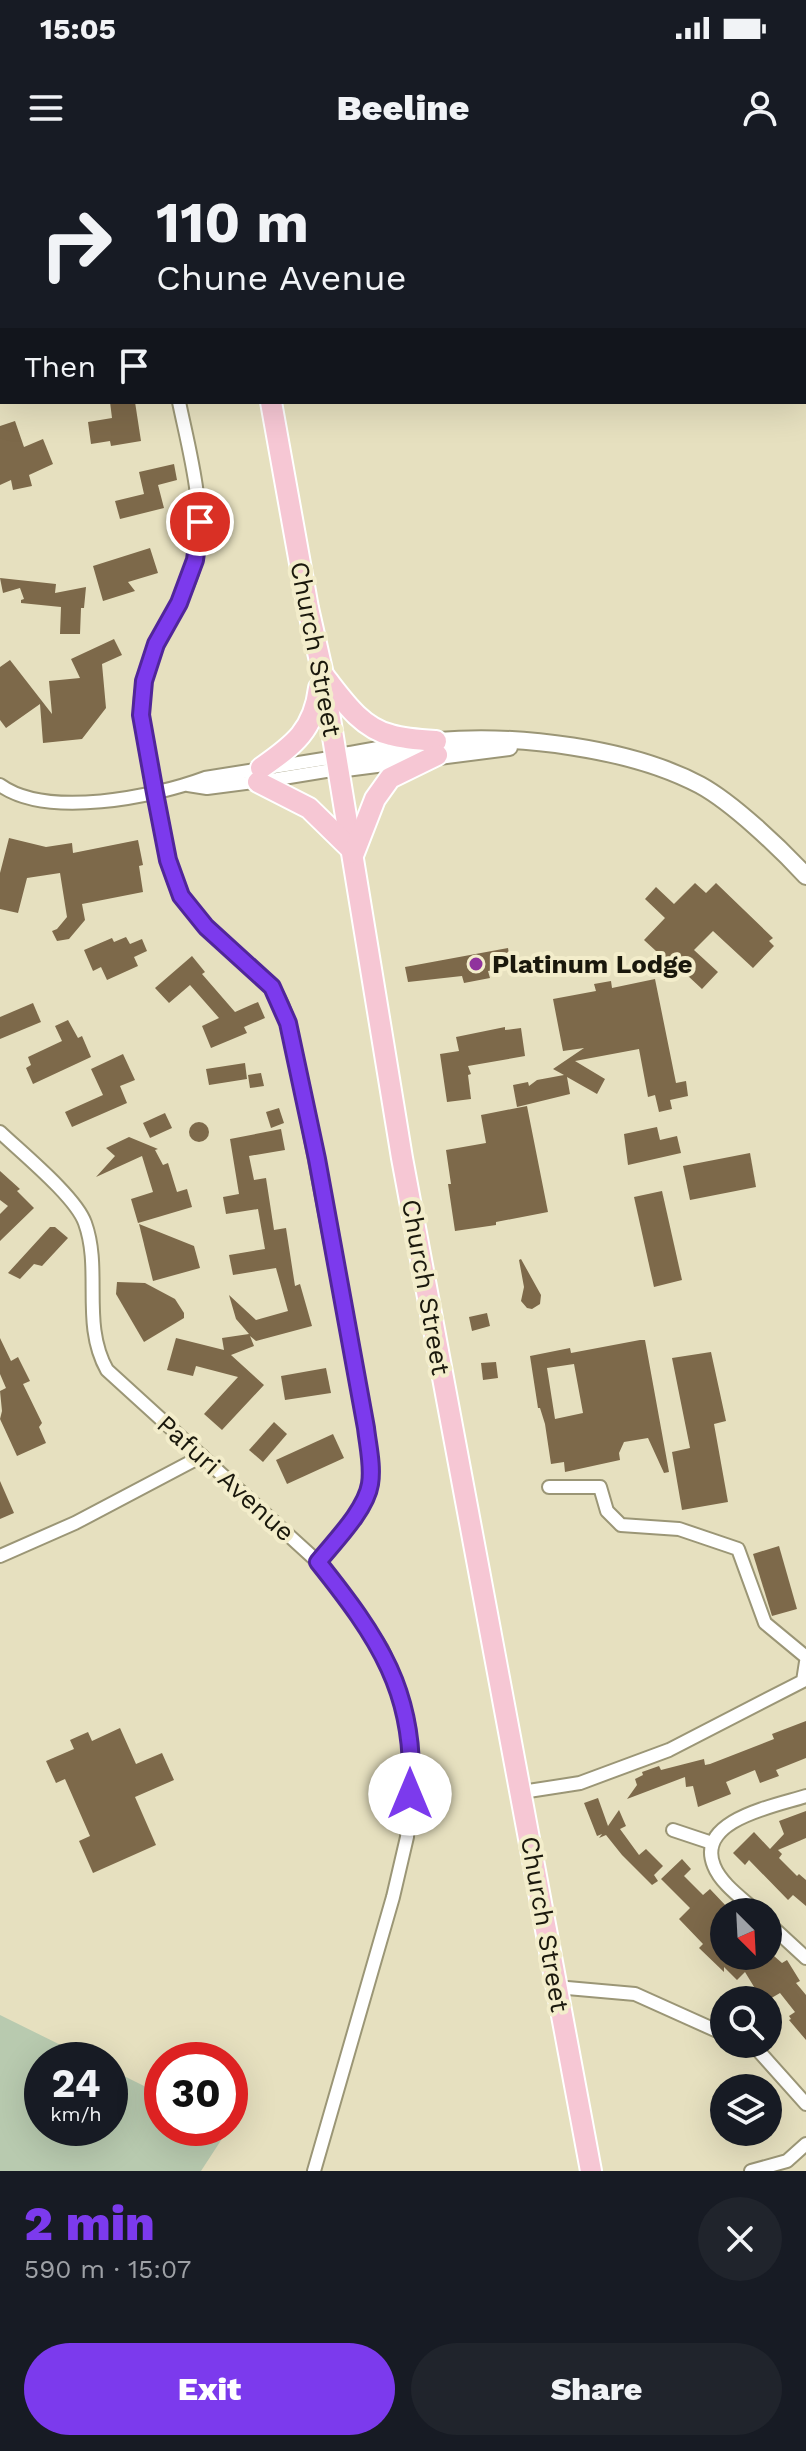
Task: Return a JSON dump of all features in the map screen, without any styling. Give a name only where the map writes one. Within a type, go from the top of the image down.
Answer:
[{"type":"main road","name":"Church Street","points":[[271,404],[322,671],[402,1158],[591,2171]]},
{"type":"main road","points":[[322,671],[344,703],[375,729],[436,748]]},
{"type":"main road","points":[[322,671],[317,707],[309,723],[295,743],[260,775],[309,808],[352,852],[371,806],[390,778],[436,748]]},
{"type":"street","points":[[179,404],[200,522],[195,560],[179,603],[156,644],[144,681],[141,715],[168,860],[181,896],[206,927],[272,987],[288,1023],[295,1055],[358,1383],[371,1468],[370,1487],[363,1504],[318,1562]]},
{"type":"street","points":[[0,785],[7,791],[30,799],[66,804],[155,793],[205,778],[260,775],[483,739],[534,742],[624,757],[703,786],[787,855],[806,876]]},
{"type":"street","name":"Pafuri Avenue","points":[[0,1132],[69,1199],[84,1220],[90,1238],[95,1333],[101,1360],[107,1370],[318,1562],[355,1609],[387,1662],[398,1687],[408,1722],[412,1772],[407,1837],[393,1897],[314,2171]]},
{"type":"street","points":[[0,1556],[75,1523],[202,1456]]},
{"type":"street","points":[[522,1792],[580,1783],[669,1750],[803,1681],[806,1660],[765,1623],[738,1549],[679,1529],[621,1525],[607,1511],[600,1487],[549,1487]]},
{"type":"street","points":[[742,1898],[714,1867],[712,1843],[716,1834],[750,1814],[806,1796]]},
{"type":"street","points":[[673,1830],[712,1843]]},
{"type":"street","points":[[782,1936],[806,1958]]},
{"type":"street","points":[[556,1987],[635,1994],[710,2028]]},
{"type":"street","points":[[765,2058],[806,2104]]},
{"type":"street","points":[[751,2171],[787,2161],[806,2144]]},
{"type":"green space","points":[[0,2015],[55,2042],[24,2042],[24,2146],[128,2146],[128,2078],[144,2086],[144,2146],[217,2146],[201,2171],[0,2171]]},
{"type":"building","points":[[110,404],[135,404],[141,441],[111,446],[110,441],[91,444],[88,422],[112,418]]},
{"type":"building","points":[[15,421],[24,447],[43,439],[53,464],[29,475],[32,486],[13,490],[11,480],[0,485],[0,426]]},
{"type":"building","points":[[174,464],[177,480],[158,485],[164,508],[120,519],[115,501],[144,494],[139,472]]},
{"type":"building","points":[[150,548],[158,573],[128,582],[135,591],[103,601],[93,566]]},
{"type":"building","points":[[0,578],[56,584],[55,593],[86,587],[80,634],[60,634],[61,607],[21,603],[24,599],[20,588],[3,593]]},
{"type":"building","points":[[114,639],[122,655],[102,664],[106,708],[82,739],[43,743],[40,704],[6,728],[0,720],[0,667],[10,660],[52,714],[49,681],[80,678],[71,659]]},
{"type":"building","points":[[9,838],[46,847],[72,843],[73,853],[138,840],[143,865],[139,866],[143,892],[82,904],[85,920],[69,939],[57,941],[52,931],[67,917],[60,873],[27,878],[18,913],[0,909],[0,873]]},
{"type":"building","points":[[695,883],[706,893],[716,883],[773,938],[769,941],[774,946],[753,968],[713,931],[694,950],[718,972],[702,989],[644,940],[665,918],[645,899],[656,887],[674,904]]},
{"type":"building","points":[[126,937],[130,944],[142,939],[147,951],[134,957],[138,966],[107,980],[101,967],[93,971],[84,950],[112,938],[114,942]]},
{"type":"building","name":"Platinum Lodge","points":[[508,948],[511,967],[488,971],[490,978],[464,983],[462,976],[408,982],[405,967]]},
{"type":"building","points":[[192,956],[205,972],[202,974],[235,1012],[258,1002],[265,1018],[244,1027],[247,1033],[211,1048],[202,1026],[219,1018],[190,985],[169,1003],[155,988]]},
{"type":"building","points":[[655,979],[676,1083],[686,1081],[688,1096],[670,1100],[672,1109],[659,1112],[655,1095],[648,1097],[639,1049],[575,1061],[605,1079],[597,1094],[567,1077],[570,1094],[517,1107],[513,1085],[528,1082],[529,1086],[537,1080],[564,1075],[553,1069],[584,1048],[563,1051],[553,999],[596,991],[594,984],[611,981],[612,988]]},
{"type":"building","points":[[33,1003],[41,1022],[0,1039],[0,1017]]},
{"type":"building","points":[[68,1020],[78,1038],[82,1036],[91,1057],[33,1084],[26,1068],[31,1065],[28,1057],[62,1041],[55,1026]]},
{"type":"building","points":[[505,1027],[505,1030],[521,1028],[525,1056],[468,1066],[471,1099],[447,1102],[440,1054],[459,1051],[456,1037]]},
{"type":"building","points":[[123,1054],[135,1080],[120,1086],[127,1103],[72,1127],[65,1112],[103,1095],[91,1069]]},
{"type":"building","points":[[245,1063],[247,1079],[209,1085],[206,1069]]},
{"type":"building","points":[[261,1073],[264,1086],[250,1088],[248,1075]]},
{"type":"building","points":[[527,1106],[548,1212],[455,1231],[446,1150],[486,1143],[481,1115]]},
{"type":"building","points":[[279,1108],[284,1123],[271,1128],[266,1112]]},
{"type":"building","points":[[165,1113],[172,1128],[150,1138],[143,1123]]},
{"type":"building","points":[[199,1122],[206,1125],[209,1132],[206,1139],[199,1142],[192,1139],[189,1132],[192,1125]]},
{"type":"building","points":[[657,1127],[660,1140],[677,1136],[681,1153],[628,1165],[624,1134]]},
{"type":"building","points":[[281,1129],[285,1150],[249,1156],[254,1180],[266,1178],[274,1230],[286,1228],[295,1286],[300,1284],[312,1326],[256,1341],[250,1336],[254,1346],[231,1355],[264,1385],[222,1430],[204,1414],[238,1377],[196,1366],[193,1376],[167,1370],[176,1338],[224,1350],[222,1338],[249,1334],[236,1319],[229,1295],[256,1320],[288,1311],[276,1268],[233,1275],[229,1255],[265,1249],[258,1209],[226,1214],[223,1197],[239,1194],[230,1139]]},
{"type":"building","points":[[129,1137],[158,1149],[155,1150],[163,1165],[168,1163],[177,1192],[187,1189],[192,1207],[138,1223],[131,1199],[153,1192],[142,1156],[96,1177],[115,1156],[106,1148]]},
{"type":"building","points":[[750,1153],[756,1187],[690,1200],[683,1166]]},
{"type":"building","points":[[0,1171],[20,1189],[17,1191],[34,1208],[0,1241],[0,1214],[8,1206],[0,1200]]},
{"type":"building","points":[[662,1191],[682,1280],[654,1287],[634,1197]]},
{"type":"building","points":[[139,1224],[194,1246],[200,1268],[153,1281]]},
{"type":"building","points":[[50,1227],[55,1227],[68,1238],[42,1266],[34,1264],[20,1279],[8,1273]]},
{"type":"building","points":[[521,1259],[541,1295],[540,1304],[532,1309],[521,1301],[524,1287]]},
{"type":"building","points":[[117,1282],[145,1283],[175,1299],[184,1318],[144,1342],[116,1294]]},
{"type":"building","points":[[487,1313],[490,1326],[472,1331],[469,1317]]},
{"type":"building","points":[[0,1338],[11,1361],[18,1357],[30,1381],[23,1384],[42,1423],[39,1427],[46,1443],[17,1456],[0,1419],[0,1391],[6,1388],[0,1374]]},
{"type":"building","points":[[645,1340],[669,1472],[664,1473],[648,1438],[624,1442],[619,1453],[620,1460],[565,1472],[564,1462],[551,1464],[530,1356],[570,1348],[571,1353]],"holes":[[[574,1364],[583,1413],[555,1419],[547,1368]]]},
{"type":"building","points":[[711,1352],[726,1421],[714,1424],[728,1502],[682,1510],[672,1452],[690,1448],[672,1358]]},
{"type":"building","points":[[496,1362],[498,1378],[483,1380],[481,1363]]},
{"type":"building","points":[[326,1368],[331,1393],[285,1400],[281,1376]]},
{"type":"building","points":[[274,1422],[287,1434],[263,1462],[249,1450]]},
{"type":"building","points":[[333,1434],[344,1458],[287,1484],[276,1460]]},
{"type":"building","points":[[0,1481],[14,1513],[0,1519]]},
{"type":"building","points":[[779,1546],[797,1609],[772,1616],[753,1554]]},
{"type":"building","points":[[806,1721],[806,1758],[776,1770],[779,1776],[760,1783],[755,1770],[726,1782],[731,1794],[698,1807],[693,1786],[686,1787],[685,1777],[627,1799],[637,1785],[635,1779],[643,1775],[642,1772],[704,1759],[705,1765],[710,1764],[774,1739],[772,1734]]},
{"type":"building","points":[[120,1728],[136,1764],[162,1753],[174,1780],[135,1797],[156,1845],[93,1873],[79,1841],[90,1836],[65,1779],[56,1783],[46,1761],[74,1749],[70,1740],[88,1732],[92,1741]]},
{"type":"building","points":[[598,1798],[608,1826],[619,1810],[626,1826],[620,1829],[639,1855],[646,1849],[663,1866],[654,1875],[658,1881],[652,1885],[606,1835],[597,1836],[584,1803]]},
{"type":"building","points":[[806,1811],[806,1838],[778,1850],[782,1854],[779,1858],[797,1876],[799,1874],[806,1880],[806,1906],[793,1895],[788,1900],[749,1860],[745,1865],[733,1853],[754,1832],[770,1849],[784,1834],[779,1821]]},
{"type":"building","points":[[682,1859],[691,1869],[684,1876],[703,1895],[710,1889],[718,1898],[710,1898],[710,1959],[699,1948],[703,1944],[679,1919],[690,1908],[661,1879]]},
{"type":"building","points":[[787,1960],[800,1981],[796,1983],[806,1995],[806,2040],[789,2020],[795,2012],[782,1996],[782,1986],[754,1986],[745,1972],[737,1980],[727,1970],[782,1970],[782,1963]]},
{"type":"place","name":"Platinum Lodge","points":[[476,964]]},
{"type":"route","points":[[200,522],[195,560],[179,603],[156,644],[144,681],[141,715],[168,860],[181,896],[206,927],[272,987],[288,1023],[317,1159],[371,1468],[370,1487],[363,1504],[318,1562],[382,1649],[398,1687],[408,1722],[412,1772],[410,1794]]}]
